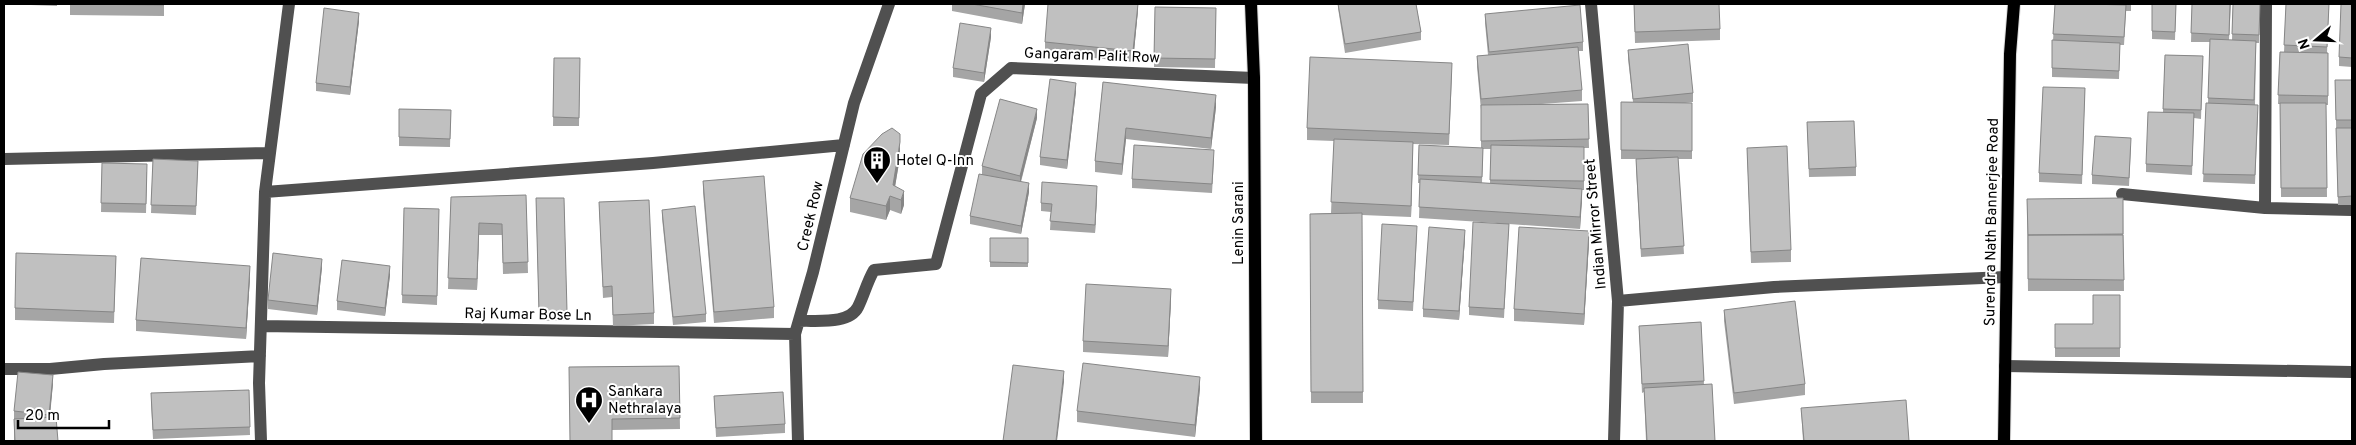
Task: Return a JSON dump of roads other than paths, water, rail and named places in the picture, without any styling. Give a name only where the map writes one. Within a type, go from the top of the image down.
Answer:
[{"type":"main road","name":"Lenin Sarani","points":[[1251,4],[1254,78],[1256,441]]},
{"type":"main road","name":"Surendra Nath Bannerjee Road","points":[[2004,441],[2010,54],[2014,4]]},
{"type":"street","points":[[261,441],[258,383],[265,192],[289,4]]},
{"type":"street","name":"Creek Row","points":[[798,441],[795,334],[813,272],[854,103],[889,4]]},
{"type":"street","name":"Indian Mirror Street","points":[[1591,4],[1618,301],[1614,441]]},
{"type":"street","points":[[2264,208],[2266,4]]},
{"type":"street","name":"Gangaram Palit Row","points":[[799,321],[845,318],[858,309],[865,286],[874,270],[936,264],[980,94],[1011,68],[1254,78]]},
{"type":"street","points":[[265,192],[623,165],[844,145]]},
{"type":"street","points":[[4,159],[270,153]]},
{"type":"street","points":[[2122,194],[2264,208],[2352,210]]},
{"type":"street","points":[[1618,301],[1774,287],[2006,277]]},
{"type":"street","name":"Raj Kumar Bose Ln","points":[[261,326],[795,334]]},
{"type":"street","points":[[4,369],[50,370],[104,364],[260,356]]},
{"type":"street","points":[[2005,366],[2352,372]]},
{"type":"place","name":"Hotel Q-Inn","points":[[877,184]]},
{"type":"place","name":"Sankara Nethralaya","points":[[589,424]]}]
